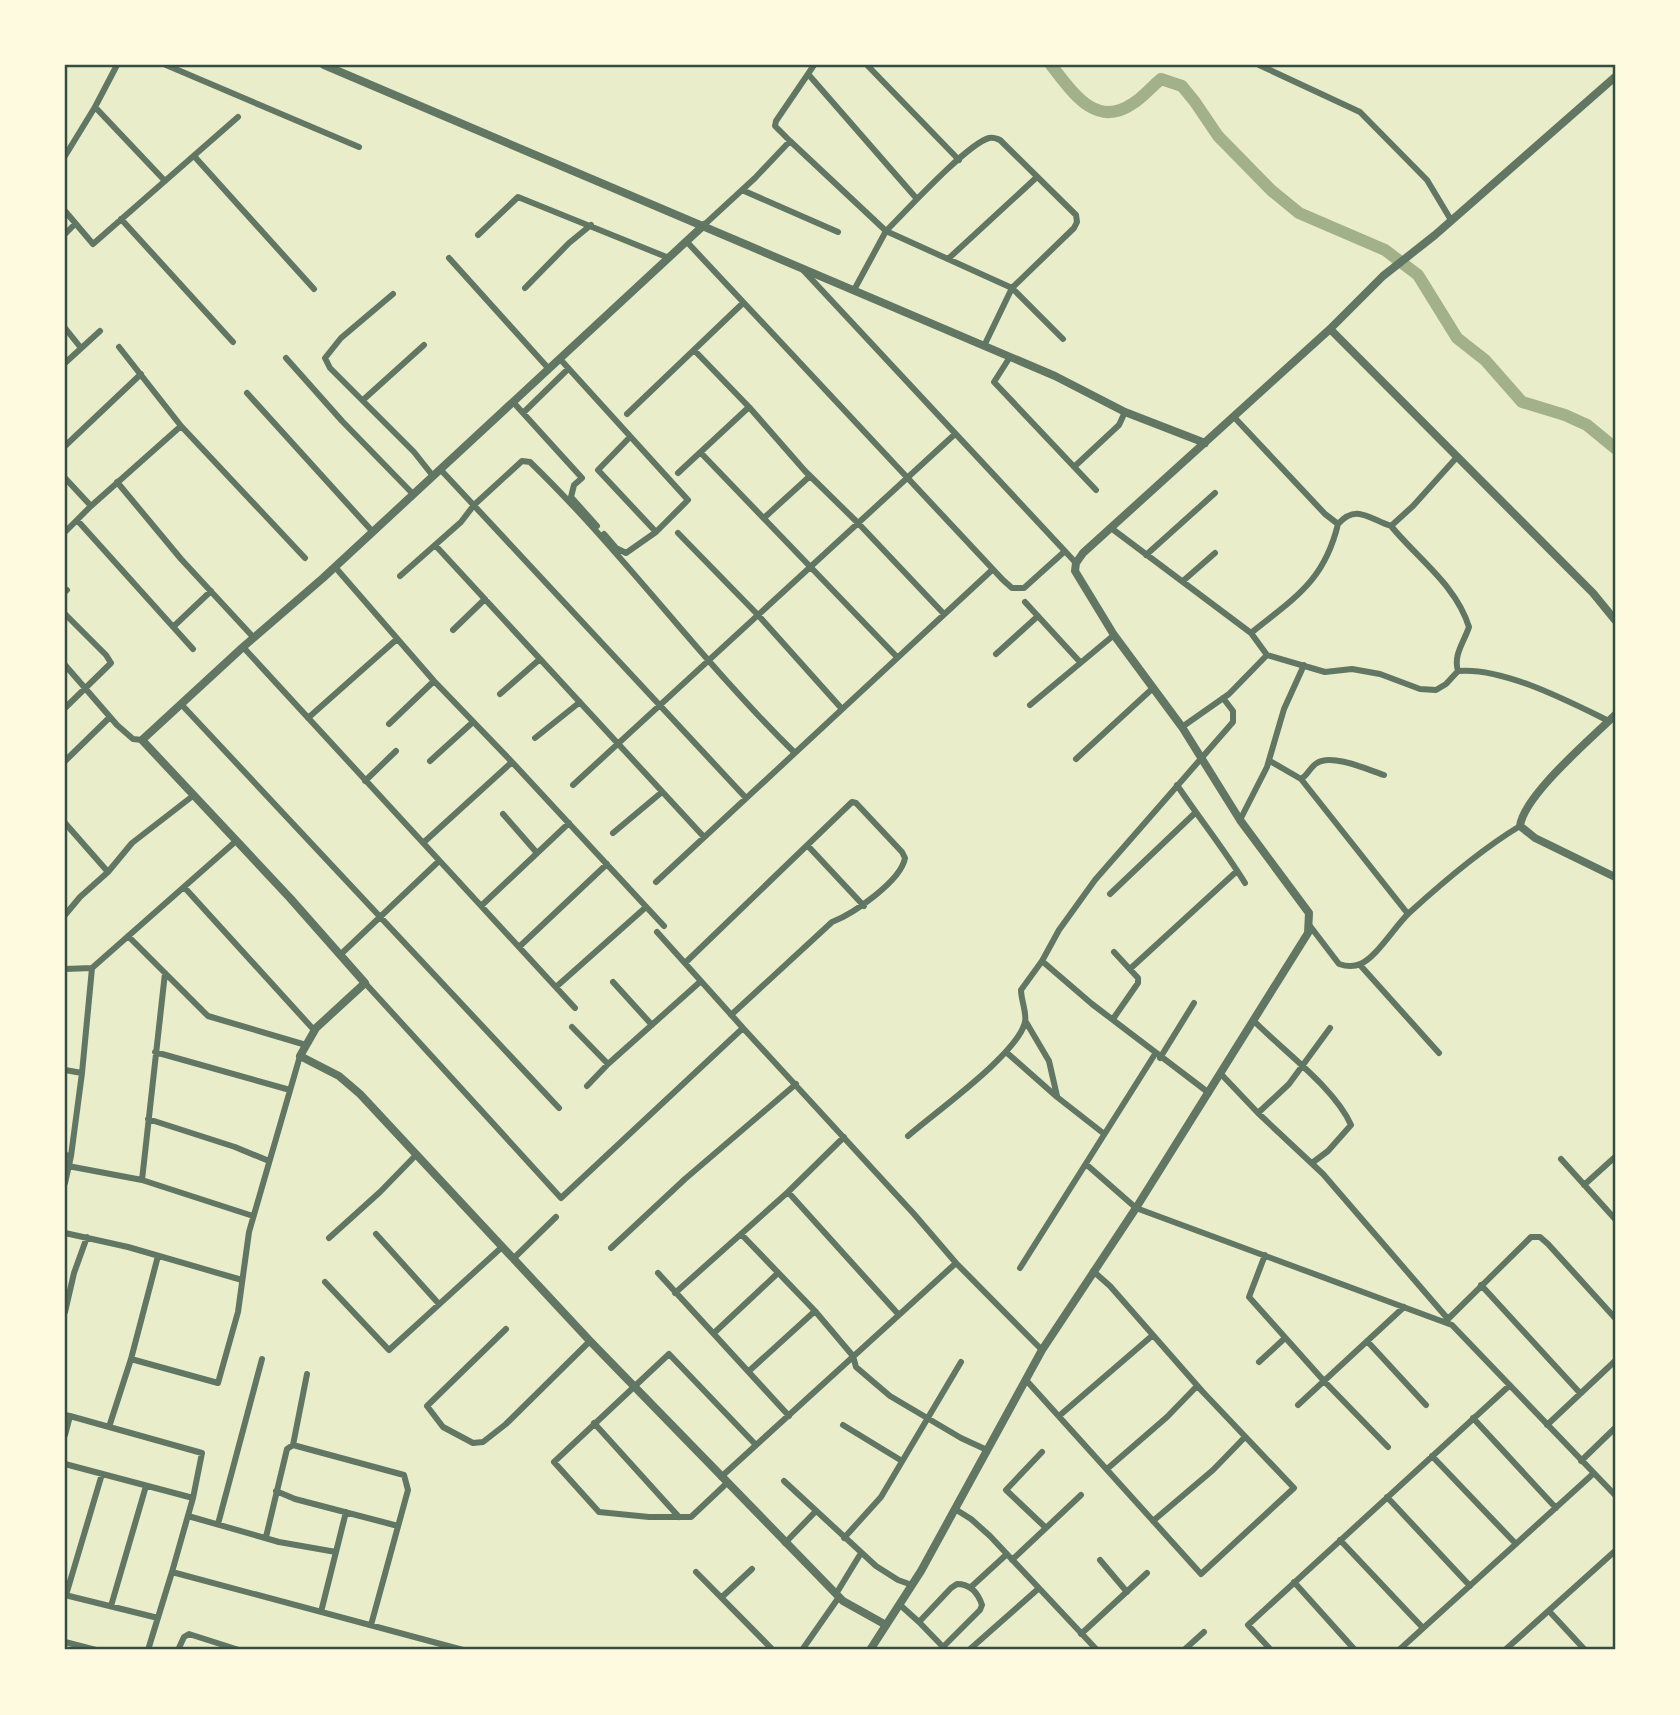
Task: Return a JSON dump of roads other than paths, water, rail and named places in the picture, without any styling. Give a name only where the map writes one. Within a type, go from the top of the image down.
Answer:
[{"type":"street","points":[[65,156],[117,65]]},
{"type":"street","points":[[166,65],[359,147]]},
{"type":"street","points":[[324,65],[1055,376],[1125,412],[1205,443]]},
{"type":"street","points":[[814,65],[776,121],[778,131],[886,231],[1012,288],[1063,339]]},
{"type":"street","points":[[867,65],[959,160]]},
{"type":"street","points":[[1259,65],[1360,112],[1427,180],[1451,220]]},
{"type":"street","points":[[808,75],[918,199]]},
{"type":"street","points":[[870,1650],[912,1585],[1042,1350],[1209,1093],[1310,926],[1309,914],[1240,820],[1182,727],[1114,635],[1075,571],[1076,563],[1083,552],[1330,329],[1383,276],[1435,235],[1615,78]]},
{"type":"street","points":[[95,107],[165,181]]},
{"type":"street","points":[[65,211],[93,244],[238,117]]},
{"type":"street","points":[[854,290],[886,231],[959,160],[986,139],[993,137],[1000,140],[1076,215],[1077,222],[1012,288],[984,346]]},
{"type":"street","points":[[142,740],[335,567],[687,242],[790,141]]},
{"type":"street","points":[[194,156],[314,289]]},
{"type":"street","points":[[948,259],[1037,177]]},
{"type":"street","points":[[742,190],[838,232]]},
{"type":"street","points":[[478,235],[518,197],[669,258]]},
{"type":"street","points":[[121,219],[233,342]]},
{"type":"street","points":[[65,234],[75,224]]},
{"type":"street","points":[[525,288],[590,225]]},
{"type":"street","points":[[687,242],[992,569],[1012,587],[1024,588],[1065,551]]},
{"type":"street","points":[[449,258],[549,369]]},
{"type":"street","points":[[799,266],[1076,563]]},
{"type":"street","points":[[393,294],[341,338],[325,358],[330,368],[414,452],[433,476]]},
{"type":"street","points":[[627,414],[743,303]]},
{"type":"street","points":[[65,328],[81,348]]},
{"type":"street","points":[[1330,329],[1593,593],[1615,620]]},
{"type":"street","points":[[65,363],[100,331]]},
{"type":"street","points":[[363,400],[424,345]]},
{"type":"street","points":[[119,347],[181,425],[305,558]]},
{"type":"street","points":[[694,350],[810,476],[944,614]]},
{"type":"street","points":[[1010,357],[994,382],[1096,490]]},
{"type":"street","points":[[286,358],[413,494]]},
{"type":"street","points":[[560,359],[688,500],[656,532],[626,553],[616,548],[571,497],[575,485],[598,470],[629,437]]},
{"type":"street","points":[[524,414],[569,370]]},
{"type":"street","points":[[65,446],[141,374]]},
{"type":"street","points":[[247,393],[372,531]]},
{"type":"street","points":[[513,402],[582,478]]},
{"type":"street","points":[[678,473],[749,407]]},
{"type":"street","points":[[1074,467],[1119,425],[1125,412]]},
{"type":"street","points":[[1234,416],[1325,514],[1338,524]]},
{"type":"street","points":[[65,532],[181,425]]},
{"type":"street","points":[[573,785],[955,434]]},
{"type":"street","points":[[701,453],[897,657]]},
{"type":"street","points":[[1391,526],[1457,457]]},
{"type":"street","points":[[400,576],[461,522],[474,505],[522,461],[530,461],[591,526],[708,661],[795,752]]},
{"type":"street","points":[[440,470],[746,798]]},
{"type":"street","points":[[598,470],[656,532]]},
{"type":"street","points":[[765,517],[810,476]]},
{"type":"street","points":[[65,478],[91,506]]},
{"type":"street","points":[[117,482],[181,559],[254,638]]},
{"type":"street","points":[[1146,555],[1215,493]]},
{"type":"street","points":[[1251,632],[1293,601],[1319,574],[1328,558],[1338,524],[1348,514],[1356,512],[1391,526],[1449,588],[1465,613],[1469,627],[1459,650],[1456,664],[1458,671]]},
{"type":"street","points":[[76,520],[193,649]]},
{"type":"street","points":[[1111,528],[1251,632],[1267,655],[1278,660],[1325,672],[1352,668],[1420,689],[1436,690],[1458,671],[1472,671],[1508,678],[1612,718],[1532,799],[1521,817],[1520,827]]},
{"type":"street","points":[[678,533],[758,615],[842,709]]},
{"type":"street","points":[[435,545],[704,837]]},
{"type":"street","points":[[1183,581],[1215,553]]},
{"type":"street","points":[[335,567],[434,681],[513,762],[664,926]]},
{"type":"street","points":[[656,882],[992,569]]},
{"type":"street","points":[[173,627],[211,591]]},
{"type":"street","points":[[453,630],[485,599]]},
{"type":"street","points":[[1025,602],[1080,662]]},
{"type":"street","points":[[65,614],[111,663],[65,708]]},
{"type":"street","points":[[996,654],[1038,615]]},
{"type":"street","points":[[1030,705],[1114,635]]},
{"type":"street","points":[[308,718],[397,639]]},
{"type":"street","points":[[243,647],[575,1008]]},
{"type":"street","points":[[1182,727],[1223,698],[1267,655]]},
{"type":"street","points":[[500,694],[540,659]]},
{"type":"street","points":[[65,665],[110,717],[133,739],[142,740],[194,795],[561,1198],[743,1028]]},
{"type":"street","points":[[1240,820],[1269,761],[1284,709],[1304,666]]},
{"type":"street","points":[[389,724],[434,681]]},
{"type":"street","points":[[1076,759],[1153,688]]},
{"type":"street","points":[[1057,1097],[1049,1061],[1026,1022],[1021,990],[1042,961],[1059,930],[1096,880],[1233,722],[1233,711],[1223,698]]},
{"type":"street","points":[[535,738],[580,702]]},
{"type":"street","points":[[181,704],[559,1108]]},
{"type":"street","points":[[65,761],[110,717]]},
{"type":"street","points":[[430,761],[473,722]]},
{"type":"street","points":[[365,781],[396,751]]},
{"type":"street","points":[[1300,779],[1319,761],[1328,760],[1344,762],[1384,775]]},
{"type":"street","points":[[1269,761],[1300,779],[1408,914]]},
{"type":"street","points":[[423,843],[513,762]]},
{"type":"street","points":[[1177,785],[1195,813],[1216,837],[1245,883]]},
{"type":"street","points":[[613,832],[662,792]]},
{"type":"street","points":[[65,915],[80,897],[108,872],[132,843],[194,795]]},
{"type":"street","points":[[685,963],[852,802],[865,813],[905,858],[901,869],[864,906],[832,922],[732,1015]]},
{"type":"street","points":[[1110,894],[1195,813]]},
{"type":"street","points":[[503,814],[537,853]]},
{"type":"street","points":[[65,823],[108,872]]},
{"type":"street","points":[[481,906],[569,823]]},
{"type":"street","points":[[1520,827],[1535,838],[1615,877]]},
{"type":"street","points":[[1310,926],[1334,960],[1344,966],[1360,965],[1408,914],[1483,851],[1520,827]]},
{"type":"street","points":[[65,969],[92,968],[236,841]]},
{"type":"street","points":[[808,846],[864,906]]},
{"type":"street","points":[[340,955],[439,861]]},
{"type":"street","points":[[519,947],[607,864]]},
{"type":"street","points":[[1131,968],[1237,871]]},
{"type":"street","points":[[184,887],[314,1031]]},
{"type":"street","points":[[556,987],[646,906]]},
{"type":"street","points":[[657,932],[914,1213],[956,1264],[1042,1350]]},
{"type":"street","points":[[128,936],[208,1016],[306,1045]]},
{"type":"street","points":[[1113,1019],[1138,983],[1138,978],[1131,968],[1114,953]]},
{"type":"street","points":[[1042,961],[1157,1056],[1209,1093]]},
{"type":"street","points":[[1360,965],[1439,1053]]},
{"type":"street","points":[[65,1183],[82,1073],[92,968]]},
{"type":"street","points":[[142,1180],[164,973]]},
{"type":"street","points":[[587,1086],[701,981]]},
{"type":"street","points":[[613,982],[652,1025]]},
{"type":"street","points":[[131,1359],[218,1383],[238,1312],[249,1232],[300,1056],[314,1031],[365,983]]},
{"type":"street","points":[[1020,1268],[1087,1165],[1103,1133],[1194,1003]]},
{"type":"street","points":[[1253,1020],[1338,1104],[1351,1125],[1328,1151],[1312,1163]]},
{"type":"street","points":[[908,1136],[988,1071],[1006,1052],[1026,1022]]},
{"type":"street","points":[[572,1027],[608,1064]]},
{"type":"street","points":[[1258,1113],[1289,1084],[1330,1028]]},
{"type":"street","points":[[155,1052],[290,1090]]},
{"type":"street","points":[[1006,1052],[1103,1133]]},
{"type":"street","points":[[300,1056],[339,1076],[360,1094],[590,1341],[785,1543],[837,1595],[886,1625]]},
{"type":"street","points":[[65,1070],[82,1073]]},
{"type":"street","points":[[1221,1074],[1312,1163],[1390,1250],[1447,1321],[1461,1332],[1509,1386],[1615,1495]]},
{"type":"street","points":[[611,1248],[685,1179],[796,1084]]},
{"type":"street","points":[[148,1119],[269,1161]]},
{"type":"street","points":[[675,1293],[788,1192],[844,1137]]},
{"type":"street","points":[[330,1238],[416,1155]]},
{"type":"street","points":[[1584,1185],[1615,1157]]},
{"type":"street","points":[[1561,1159],[1615,1219]]},
{"type":"street","points":[[1087,1165],[1136,1208],[1447,1321]]},
{"type":"street","points":[[68,1166],[142,1180],[254,1216]]},
{"type":"street","points":[[788,1192],[899,1315]]},
{"type":"street","points":[[513,1259],[556,1217]]},
{"type":"street","points":[[65,1233],[242,1280]]},
{"type":"street","points":[[376,1234],[439,1304]]},
{"type":"street","points":[[741,1234],[815,1311],[853,1356],[856,1367],[890,1396],[988,1450]]},
{"type":"street","points":[[65,1312],[74,1273],[87,1237]]},
{"type":"street","points":[[1447,1321],[1531,1237],[1540,1237],[1615,1318]]},
{"type":"street","points":[[325,1282],[389,1350],[502,1247]]},
{"type":"street","points":[[1265,1255],[1249,1297],[1388,1447]]},
{"type":"street","points":[[109,1427],[131,1359],[158,1256]]},
{"type":"street","points":[[756,1445],[669,1354],[554,1462],[599,1511],[649,1517],[691,1517],[756,1445],[956,1264]]},
{"type":"street","points":[[1026,1380],[1201,1574],[1294,1488],[1197,1386],[1110,1286],[1093,1272]]},
{"type":"street","points":[[658,1273],[789,1416]]},
{"type":"street","points":[[714,1333],[778,1273]]},
{"type":"street","points":[[1481,1285],[1580,1393]]},
{"type":"street","points":[[1298,1405],[1404,1307]]},
{"type":"street","points":[[749,1371],[815,1311]]},
{"type":"street","points":[[506,1329],[426,1406],[443,1426],[474,1443],[483,1442],[506,1424],[590,1341]]},
{"type":"street","points":[[1059,1416],[1153,1335]]},
{"type":"street","points":[[1258,1362],[1285,1338]]},
{"type":"street","points":[[1367,1341],[1426,1405]]},
{"type":"street","points":[[218,1524],[262,1359]]},
{"type":"street","points":[[1546,1424],[1615,1361]]},
{"type":"street","points":[[844,1538],[881,1497],[961,1362]]},
{"type":"street","points":[[293,1445],[307,1374]]},
{"type":"street","points":[[1107,1469],[1167,1417],[1197,1386]]},
{"type":"street","points":[[1271,1650],[1248,1625],[1509,1386]]},
{"type":"street","points":[[65,1435],[67,1415],[202,1452],[193,1498],[148,1650]]},
{"type":"street","points":[[1473,1418],[1556,1508]]},
{"type":"street","points":[[594,1423],[680,1517]]},
{"type":"street","points":[[843,1424],[902,1461]]},
{"type":"street","points":[[1581,1461],[1615,1428]]},
{"type":"street","points":[[1153,1521],[1213,1470],[1245,1437]]},
{"type":"street","points":[[266,1537],[287,1449],[293,1445],[404,1475],[408,1490],[371,1625]]},
{"type":"street","points":[[1042,1452],[1006,1490],[1046,1528]]},
{"type":"street","points":[[1432,1456],[1516,1544]]},
{"type":"street","points":[[65,1464],[193,1498]]},
{"type":"street","points":[[1399,1650],[1594,1473]]},
{"type":"street","points":[[102,1474],[66,1595],[158,1618]]},
{"type":"street","points":[[784,1481],[861,1553],[898,1580],[912,1585]]},
{"type":"street","points":[[111,1606],[146,1486]]},
{"type":"street","points":[[276,1491],[295,1499],[398,1526]]},
{"type":"street","points":[[1012,1560],[1081,1495]]},
{"type":"street","points":[[1387,1497],[1470,1586]]},
{"type":"street","points":[[955,1509],[971,1519],[1007,1554],[1097,1650]]},
{"type":"street","points":[[785,1543],[816,1511]]},
{"type":"street","points":[[321,1612],[346,1512]]},
{"type":"street","points":[[188,1516],[311,1549],[336,1552]]},
{"type":"street","points":[[1340,1540],[1423,1628]]},
{"type":"street","points":[[1505,1650],[1615,1550]]},
{"type":"street","points":[[802,1650],[861,1553]]},
{"type":"street","points":[[971,1587],[1007,1554]]},
{"type":"street","points":[[1100,1560],[1127,1592]]},
{"type":"street","points":[[722,1597],[751,1569]]},
{"type":"street","points":[[172,1572],[463,1650]]},
{"type":"street","points":[[696,1572],[773,1650]]},
{"type":"street","points":[[1081,1634],[1147,1573]]},
{"type":"street","points":[[1294,1582],[1355,1650]]},
{"type":"street","points":[[899,1604],[944,1648],[982,1605],[971,1587],[957,1584],[919,1622]]},
{"type":"street","points":[[968,1650],[1038,1589]]},
{"type":"street","points":[[1549,1611],[1584,1650]]},
{"type":"street","points":[[1184,1650],[1204,1632]]},
{"type":"street","points":[[177,1650],[184,1637],[189,1634],[239,1650]]},
{"type":"street","points":[[65,1642],[96,1650]]},
{"type":"waterway","points":[[1051,65],[1067,86],[1086,104],[1107,112],[1119,111],[1132,104],[1161,79],[1182,86],[1218,136],[1272,191],[1299,213],[1385,250],[1418,275],[1457,338],[1485,360],[1522,402],[1587,425],[1615,448]]}]
